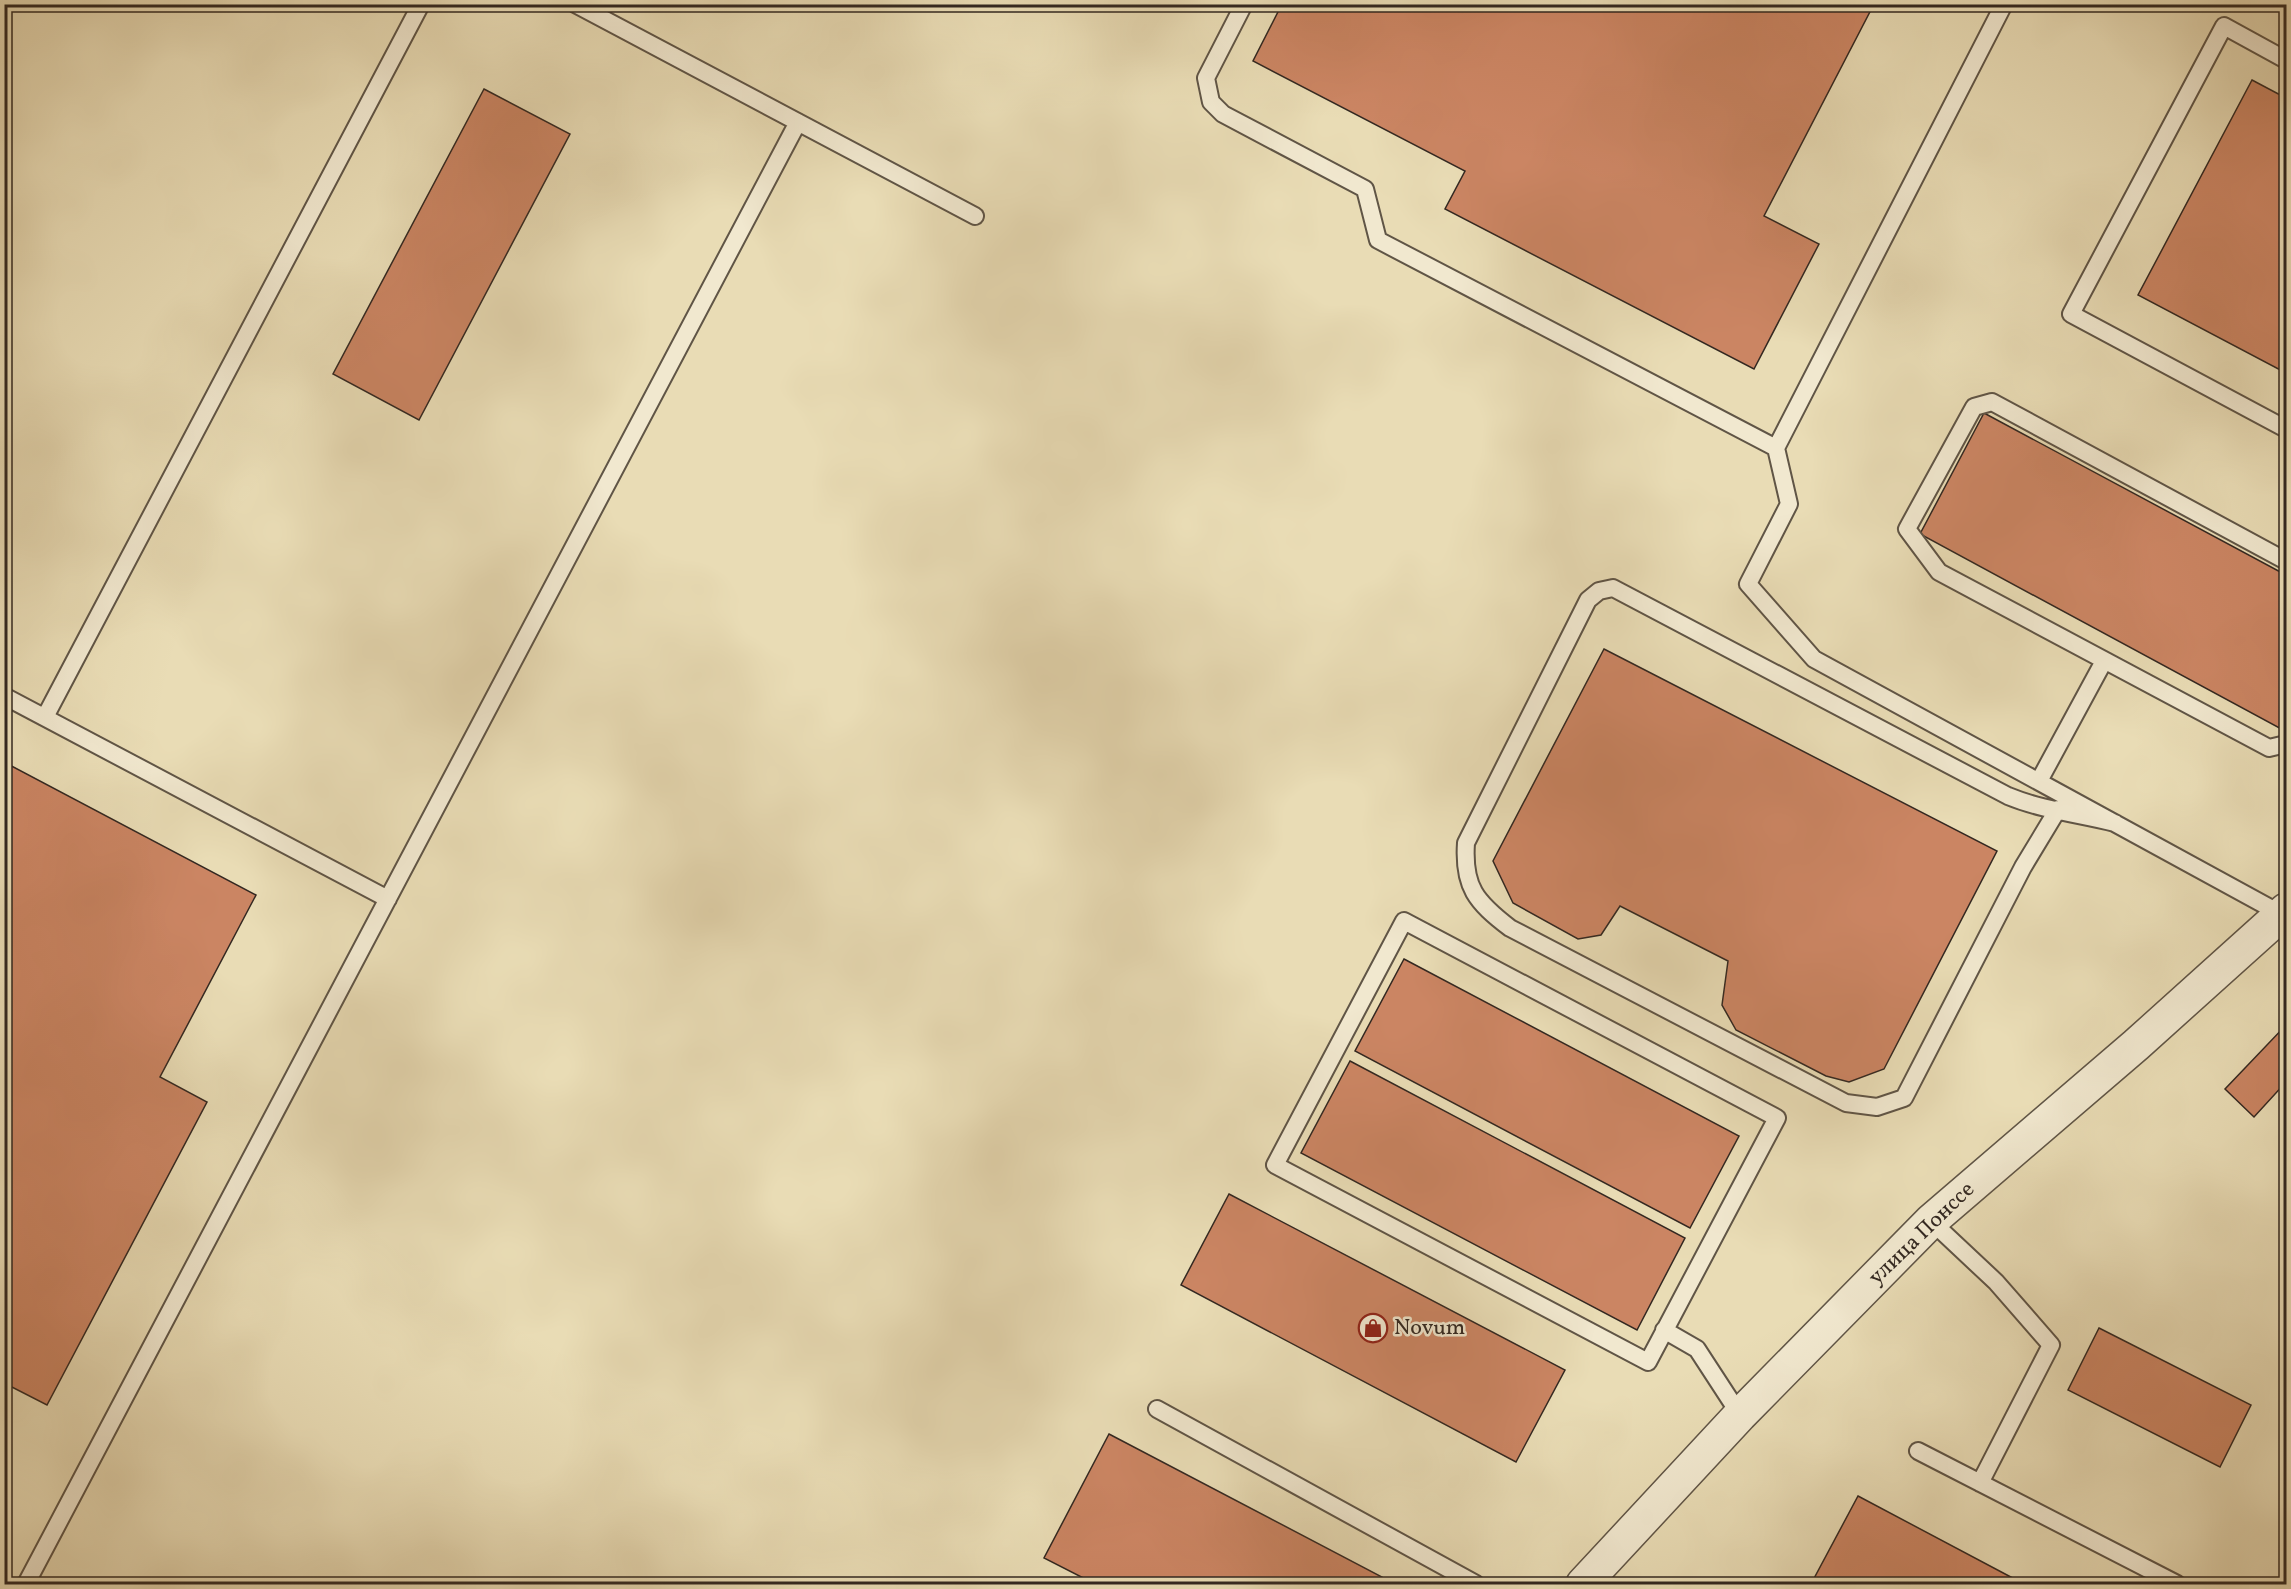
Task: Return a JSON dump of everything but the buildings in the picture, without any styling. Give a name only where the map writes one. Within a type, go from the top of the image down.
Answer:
[{"type":"street","name":"улица Понссе","points":[[1583,1584],[1740,1415],[1931,1221],[2284,913]]},
{"type":"lane","points":[[45,717],[421,4]]},
{"type":"lane","points":[[575,4],[975,216]]},
{"type":"lane","points":[[1244,4],[1206,78],[1211,102],[1223,114],[1365,189],[1377,240],[1776,448]]},
{"type":"lane","points":[[2004,4],[1776,448],[1789,504],[1748,584],[1815,659],[2115,824],[2284,913]]},
{"type":"lane","points":[[2286,60],[2224,26],[2071,314],[2286,429]]},
{"type":"lane","points":[[26,1584],[798,122]]},
{"type":"lane","points":[[2286,561],[1992,402],[1974,407],[1907,529],[1939,572],[2269,748],[2286,744]]},
{"type":"lane","points":[[2058,809],[2023,867],[1904,1098],[1877,1107],[1846,1103],[1510,928],[1483,907],[1471,888],[1465,868],[1466,843],[1588,600],[1599,591],[1613,588],[2008,796],[2036,807],[2058,809],[2115,824]]},
{"type":"lane","points":[[2039,781],[2104,661]]},
{"type":"lane","points":[[4,696],[388,898]]},
{"type":"lane","points":[[1404,921],[1777,1118],[1664,1330],[1648,1362],[1275,1165],[1404,921]]},
{"type":"lane","points":[[1931,1221],[1996,1282],[2051,1345],[1980,1483]]},
{"type":"lane","points":[[1664,1330],[1697,1349],[1740,1415]]},
{"type":"lane","points":[[1157,1410],[1476,1584]]},
{"type":"lane","points":[[1918,1451],[2177,1584]]},
{"type":"place","name":"Novum","points":[[1373,1328]]}]
